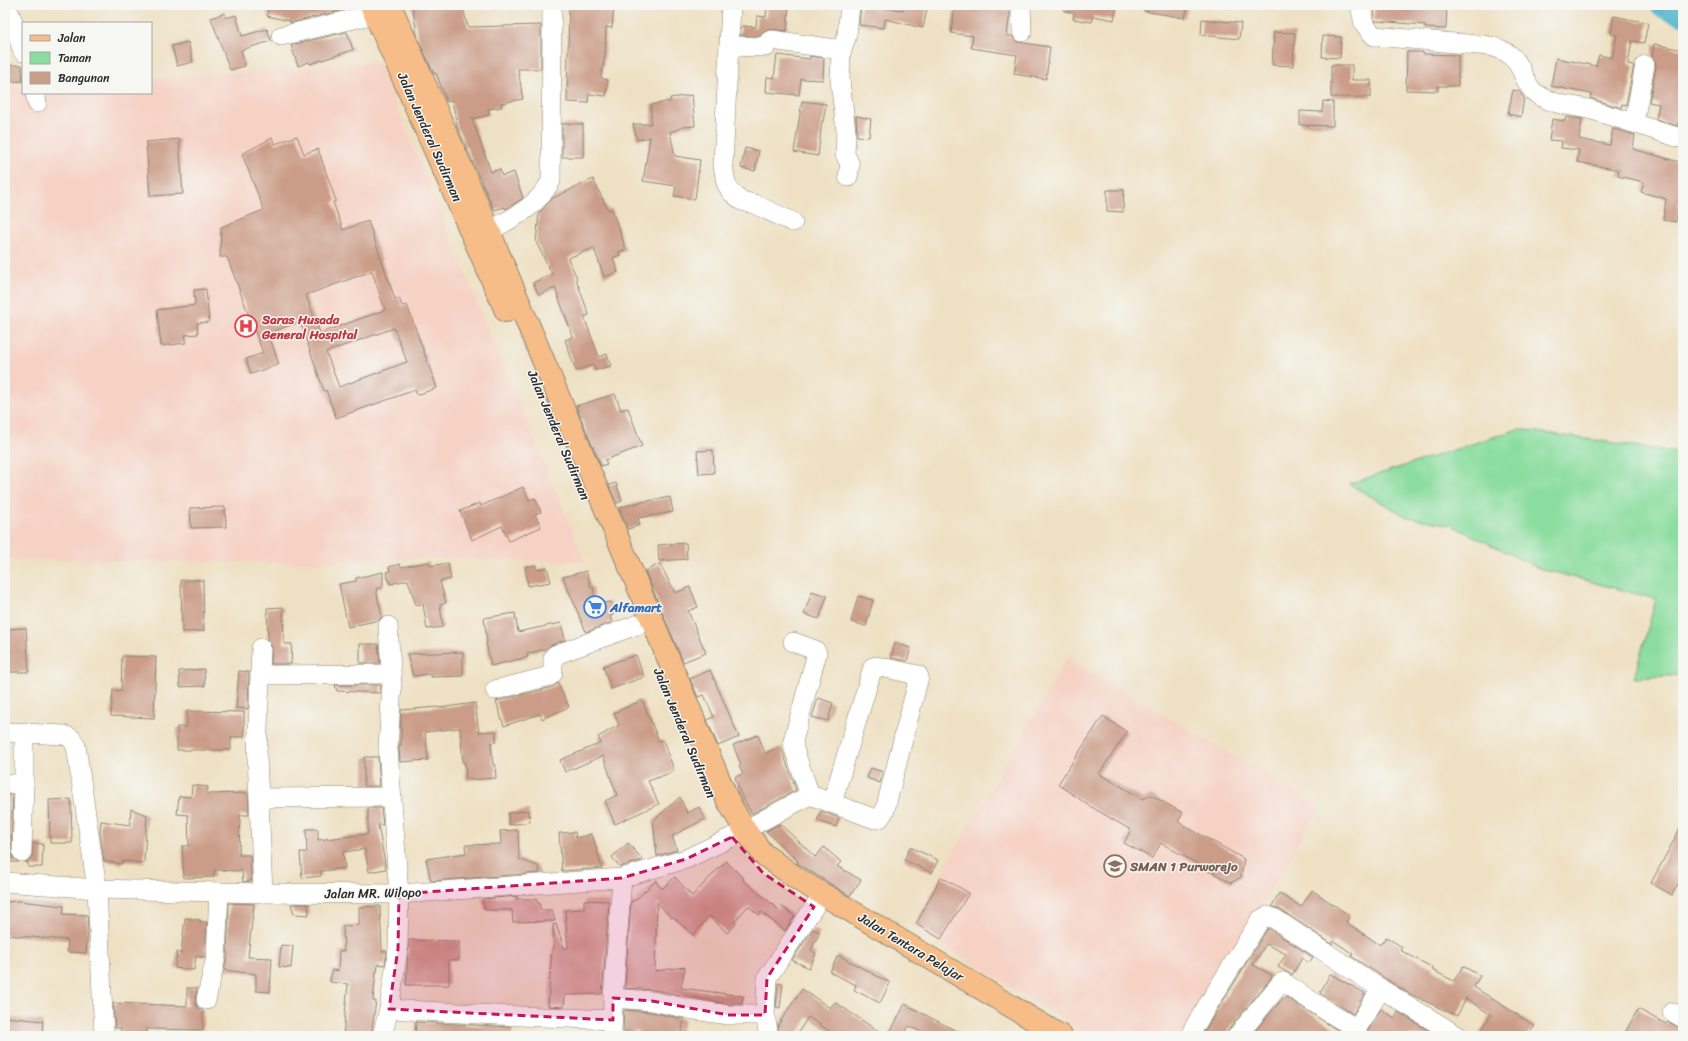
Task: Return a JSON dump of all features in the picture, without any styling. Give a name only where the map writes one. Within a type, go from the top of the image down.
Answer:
[{"type":"main road","name":"Jalan Jenderal Sudirman","points":[[379,8],[414,80],[456,176],[614,549],[728,801],[739,834]]},
{"type":"main road","name":"Jalan Jenderal Sudirman","points":[[456,176],[489,231],[531,350]]},
{"type":"main road","name":"Jalan Jenderal Sudirman","points":[[614,549],[639,624],[716,808],[739,834],[757,858]]},
{"type":"main road","name":"Jalan Tentara Pelajar","points":[[757,858],[763,872],[814,906],[1034,1036]]},
{"type":"main road","name":"Jalan Tentara Pelajar","points":[[757,858],[799,880],[1061,1036]]},
{"type":"street","points":[[6,5],[22,49]]},
{"type":"street","points":[[489,231],[528,208],[546,190],[551,181],[552,5]]},
{"type":"street","points":[[731,5],[723,166],[726,184],[731,192],[742,201],[754,204],[793,222]]},
{"type":"street","points":[[848,177],[850,165],[845,154],[846,131],[840,80],[842,50],[847,34],[850,5]]},
{"type":"street","points":[[1021,5],[1022,32]]},
{"type":"street","points":[[1360,5],[1364,24],[1374,36],[1490,46],[1502,49],[1514,58],[1533,91],[1551,102],[1584,108],[1634,122],[1683,139]]},
{"type":"street","points":[[281,36],[379,8]]},
{"type":"street","points":[[729,46],[766,47],[769,41],[772,40],[842,50]]},
{"type":"street","points":[[1634,122],[1644,65]]},
{"type":"street","points":[[495,690],[550,676],[553,673],[553,658],[555,655],[639,624]]},
{"type":"street","points":[[382,1036],[389,1009],[398,949],[399,894],[388,749],[391,674],[388,626]]},
{"type":"street","points":[[793,642],[815,650],[817,653],[793,741],[794,749],[810,795],[875,819],[878,819],[885,810],[919,677],[918,674],[876,666],[873,667],[832,803]]},
{"type":"street","points":[[261,648],[257,756],[263,893]]},
{"type":"street","points":[[260,675],[391,674]]},
{"type":"street","points":[[5,732],[64,735],[71,738],[76,746],[97,889],[104,1036]]},
{"type":"street","points":[[22,852],[24,732]]},
{"type":"street","points":[[5,784],[24,784]]},
{"type":"street","name":"Jalan MR. Wilopo","points":[[5,882],[97,889],[263,893],[399,894],[622,878],[686,859],[739,834],[810,795]]},
{"type":"street","points":[[260,798],[392,797]]},
{"type":"street","points":[[389,1009],[496,1015],[612,1028],[622,878]]},
{"type":"street","points":[[206,1000],[216,957],[219,892]]},
{"type":"street","points":[[767,1036],[768,1031],[765,1015],[767,978],[814,906]]},
{"type":"street","points":[[1193,1036],[1193,1029],[1260,920],[1263,917],[1269,916],[1380,989],[1455,1035]]},
{"type":"street","points":[[1237,1036],[1283,982],[1355,1032],[1380,989]]},
{"type":"street","points":[[613,998],[652,1001],[728,1015],[765,1015]]},
{"type":"highlighted area","points":[[732,837],[763,873],[814,907],[767,978],[765,1015],[728,1015],[652,1001],[613,998],[613,1020],[389,1009],[398,949],[399,894],[622,878],[686,859]]},
{"type":"shaded area","name":"Saras Husada General Hospital","points":[[378,62],[585,562],[422,558],[294,563],[5,559],[5,87],[22,86],[22,94],[152,94],[152,79]]},
{"type":"shaded area","name":"SMAN 1 Purworejo","points":[[1067,658],[1320,807],[1184,1036],[1090,1036],[911,925]]},
{"type":"green space","points":[[1518,429],[1683,453],[1683,675],[1634,678],[1656,599],[1538,568],[1451,525],[1407,517],[1349,484]]},
{"type":"building","points":[[269,5],[278,5],[315,12],[314,5],[342,5],[343,10],[290,23],[290,21],[267,16]]},
{"type":"building","points":[[412,5],[462,5],[468,27],[541,25],[541,69],[518,69],[523,99],[501,103],[502,107],[488,109],[489,115],[472,119],[491,172],[500,169],[502,176],[514,172],[523,198],[508,208],[505,209],[505,207],[494,210],[457,126],[452,100],[447,102],[436,73],[434,74],[418,39]]},
{"type":"building","points":[[569,5],[614,5],[612,28],[606,27],[605,55],[601,78],[608,80],[606,96],[589,94],[588,103],[567,102]]},
{"type":"building","points":[[767,5],[789,5],[787,31],[769,29],[759,36],[740,35],[741,26],[756,27],[757,16],[766,17]]},
{"type":"building","points":[[904,5],[928,5],[923,28],[885,19],[884,28],[859,25],[861,6],[903,10]]},
{"type":"building","points":[[955,5],[1001,5],[1000,9],[1010,11],[1007,36],[1012,36],[1017,42],[1050,47],[1046,79],[1014,74],[1017,55],[971,48],[973,36],[951,33]]},
{"type":"building","points":[[1065,5],[1117,5],[1114,20],[1093,16],[1092,22],[1073,19],[1074,13],[1064,11]]},
{"type":"building","points":[[1145,5],[1188,5],[1185,18],[1144,11]]},
{"type":"building","points":[[1375,5],[1447,5],[1446,29],[1425,28],[1425,25],[1376,21],[1374,19]]},
{"type":"building","points":[[225,13],[226,18],[236,15],[242,36],[267,29],[271,41],[241,50],[245,66],[230,70],[211,18]]},
{"type":"building","points":[[1614,16],[1648,23],[1644,43],[1632,41],[1628,64],[1634,65],[1626,105],[1622,104],[1621,108],[1590,98],[1591,94],[1551,86],[1556,58],[1596,66],[1599,55],[1612,58],[1617,35],[1611,34]]},
{"type":"building","points":[[1202,19],[1241,23],[1239,39],[1201,35]]},
{"type":"building","points":[[347,32],[353,50],[310,64],[309,62],[298,66],[291,45]]},
{"type":"building","points":[[1274,32],[1295,33],[1293,66],[1272,65]]},
{"type":"building","points":[[1323,36],[1341,37],[1340,58],[1322,57]]},
{"type":"building","points":[[188,42],[193,62],[177,66],[172,46]]},
{"type":"building","points":[[1654,44],[1683,50],[1683,124],[1678,123],[1678,126],[1656,119],[1659,104],[1649,102],[1656,67],[1652,56]]},
{"type":"building","points":[[1407,52],[1458,55],[1458,86],[1438,86],[1438,91],[1406,90]]},
{"type":"building","points":[[777,55],[810,59],[810,56],[824,58],[823,80],[801,79],[799,95],[766,92],[767,77],[774,78]]},
{"type":"building","points":[[5,65],[22,65],[22,81],[5,82]]},
{"type":"building","points":[[1331,65],[1352,65],[1352,80],[1371,80],[1371,97],[1331,97]]},
{"type":"building","points":[[1513,90],[1519,91],[1524,98],[1521,117],[1508,114]]},
{"type":"building","points":[[692,95],[695,126],[683,127],[670,132],[675,156],[700,160],[695,199],[674,196],[676,186],[643,181],[650,137],[637,140],[633,124],[651,124],[651,105],[671,101],[670,98]]},
{"type":"building","points":[[802,101],[826,104],[823,122],[822,121],[818,156],[794,152]]},
{"type":"building","points":[[1323,101],[1333,102],[1333,126],[1300,125],[1300,111],[1322,112]]},
{"type":"building","points":[[856,116],[871,119],[869,137],[857,136]]},
{"type":"building","points":[[1566,117],[1582,119],[1579,139],[1610,145],[1613,129],[1618,130],[1635,135],[1633,149],[1683,163],[1683,202],[1679,201],[1676,222],[1663,220],[1666,199],[1641,192],[1644,182],[1618,176],[1619,170],[1577,162],[1579,150],[1561,148],[1562,141],[1549,140],[1552,119],[1565,121]]},
{"type":"building","points":[[562,124],[583,124],[583,157],[562,157]]},
{"type":"building","points":[[297,136],[304,154],[318,149],[336,201],[333,202],[343,230],[368,221],[395,299],[399,298],[402,306],[407,305],[437,388],[417,395],[415,390],[336,418],[326,390],[324,391],[300,322],[268,333],[279,364],[251,374],[246,359],[263,353],[227,257],[220,257],[221,227],[264,210],[242,154],[272,138],[275,144]],"holes":[[[372,271],[385,310],[320,333],[306,295]],[[394,328],[407,362],[339,387],[326,352]]]},
{"type":"building","points":[[179,139],[183,194],[150,196],[146,142]]},
{"type":"building","points":[[745,148],[759,151],[755,171],[741,168]]},
{"type":"building","points":[[593,179],[608,210],[612,209],[626,250],[619,252],[620,255],[613,258],[618,272],[604,277],[594,248],[568,258],[577,278],[576,279],[589,315],[584,317],[599,357],[607,354],[611,366],[595,370],[593,365],[576,371],[565,340],[573,337],[555,288],[539,295],[533,283],[552,274],[536,242],[539,213],[553,198]]},
{"type":"building","points":[[1107,190],[1124,190],[1123,212],[1107,211]]},
{"type":"building","points":[[206,289],[209,322],[197,323],[198,334],[185,335],[186,343],[161,346],[157,310],[195,305],[194,290]]},
{"type":"building","points":[[615,394],[621,410],[628,408],[642,446],[605,460],[607,464],[601,466],[576,406]]},
{"type":"building","points":[[713,450],[714,473],[699,474],[697,451]]},
{"type":"building","points":[[616,483],[622,501],[617,503],[609,485]]},
{"type":"building","points":[[523,487],[529,500],[535,498],[541,512],[535,514],[541,527],[509,541],[502,526],[472,540],[460,511],[480,503],[481,506]]},
{"type":"building","points":[[670,497],[673,512],[638,518],[640,525],[628,529],[619,508]]},
{"type":"building","points":[[225,507],[226,527],[191,528],[190,508]]},
{"type":"building","points":[[686,543],[687,559],[659,561],[658,545]]},
{"type":"building","points":[[429,562],[430,566],[448,563],[451,579],[440,581],[446,603],[440,605],[443,627],[427,629],[423,604],[416,605],[408,580],[390,584],[386,572],[390,571],[389,567],[400,564],[401,567]]},
{"type":"building","points":[[660,564],[675,593],[690,587],[698,607],[688,611],[706,653],[683,662],[645,571]]},
{"type":"building","points":[[536,565],[537,570],[547,567],[551,582],[528,586],[525,567]]},
{"type":"building","points":[[586,571],[591,587],[593,587],[595,604],[611,602],[613,615],[610,616],[612,622],[586,632],[563,577]]},
{"type":"building","points":[[383,572],[383,587],[376,589],[382,617],[379,620],[348,627],[339,584],[356,581],[356,578]]},
{"type":"building","points":[[181,580],[203,580],[204,631],[182,632]]},
{"type":"building","points":[[812,591],[827,596],[819,619],[804,614]]},
{"type":"building","points":[[858,596],[873,600],[866,626],[851,622]]},
{"type":"building","points":[[283,607],[284,644],[292,644],[291,664],[271,664],[272,648],[268,640],[267,608]]},
{"type":"building","points":[[515,613],[518,632],[561,623],[565,640],[545,649],[527,654],[528,657],[491,666],[486,643],[484,618]]},
{"type":"building","points":[[26,628],[29,672],[5,672],[5,629]]},
{"type":"building","points":[[895,643],[911,648],[907,661],[891,658]]},
{"type":"building","points":[[360,644],[378,644],[380,663],[360,663]]},
{"type":"building","points":[[463,652],[463,676],[431,677],[431,674],[413,676],[407,654]]},
{"type":"building","points":[[636,655],[644,677],[611,689],[603,666]]},
{"type":"building","points":[[122,656],[156,657],[154,718],[111,716],[113,690],[121,691]]},
{"type":"building","points":[[204,669],[205,686],[180,687],[179,671]]},
{"type":"building","points":[[710,670],[739,737],[718,746],[707,720],[714,717],[704,695],[698,697],[690,679]]},
{"type":"building","points":[[239,671],[249,672],[248,709],[236,708]]},
{"type":"building","points":[[558,683],[569,707],[542,719],[540,714],[504,726],[496,701],[553,687]]},
{"type":"building","points":[[335,685],[381,685],[380,693],[337,691]]},
{"type":"building","points":[[818,698],[833,703],[828,721],[812,717]]},
{"type":"building","points":[[642,700],[659,741],[663,740],[673,767],[673,772],[648,781],[659,804],[615,824],[605,801],[617,795],[603,756],[565,772],[560,760],[601,743],[598,737],[619,725],[614,713]]},
{"type":"building","points":[[475,703],[479,732],[496,731],[496,742],[491,743],[496,778],[466,780],[460,728],[425,732],[428,760],[400,762],[399,745],[401,745],[401,710],[438,708]]},
{"type":"building","points":[[187,711],[244,712],[244,737],[231,737],[231,750],[177,750],[177,727],[187,727]]},
{"type":"building","points":[[1103,716],[1127,732],[1099,774],[1143,799],[1151,795],[1183,813],[1178,822],[1244,859],[1241,877],[1231,883],[1161,843],[1152,858],[1124,843],[1131,830],[1088,805],[1058,784]]},
{"type":"building","points":[[758,735],[765,753],[781,747],[796,790],[752,814],[740,793],[735,777],[743,774],[733,745]]},
{"type":"building","points":[[364,757],[378,757],[380,786],[364,786]]},
{"type":"building","points":[[871,768],[883,772],[880,783],[867,778]]},
{"type":"building","points":[[192,785],[208,787],[207,794],[248,793],[249,815],[240,815],[239,855],[250,855],[251,881],[243,882],[242,871],[214,870],[214,877],[184,878],[182,846],[189,846],[188,815],[177,814],[179,796],[191,797]]},
{"type":"building","points":[[5,795],[13,795],[11,852],[13,858],[19,862],[5,862]]},
{"type":"building","points":[[680,797],[687,813],[699,807],[705,819],[672,836],[677,850],[657,856],[653,821]]},
{"type":"building","points":[[71,799],[72,843],[50,843],[49,800]]},
{"type":"building","points":[[368,808],[381,808],[383,825],[378,825],[386,869],[369,872],[365,849],[343,852],[345,868],[321,871],[321,876],[302,878],[300,852],[307,852],[306,829],[318,829],[318,840],[368,834]]},
{"type":"building","points":[[131,809],[147,815],[144,863],[122,861],[122,864],[104,861],[100,831],[101,821],[130,825]]},
{"type":"building","points":[[529,810],[530,822],[509,825],[508,813]]},
{"type":"building","points":[[821,811],[839,818],[836,827],[817,821]]},
{"type":"building","points":[[1683,823],[1683,875],[1672,895],[1651,883]]},
{"type":"building","points":[[780,824],[815,857],[824,847],[841,862],[837,866],[861,880],[850,896],[797,863],[798,861],[766,831]]},
{"type":"building","points":[[518,830],[519,859],[538,866],[540,873],[431,881],[426,859],[466,853],[465,845],[501,844],[500,831]]},
{"type":"building","points":[[575,832],[576,838],[592,834],[602,868],[562,871],[559,833]]},
{"type":"building","points":[[33,843],[43,844],[42,867],[28,867],[28,862],[25,862],[32,857]]},
{"type":"building","points":[[628,843],[643,860],[620,867],[612,857]]},
{"type":"building","points":[[910,847],[938,860],[932,873],[904,860]]},
{"type":"building","points":[[726,861],[744,879],[743,880],[778,909],[781,906],[795,916],[785,931],[761,912],[759,915],[748,906],[734,922],[736,924],[727,933],[710,916],[693,935],[673,917],[671,918],[657,902],[655,971],[685,967],[681,988],[743,996],[742,1004],[729,1004],[654,990],[625,988],[631,901],[634,901],[657,880],[657,883],[662,889],[675,877],[692,896]]},
{"type":"building","points":[[941,877],[969,893],[941,939],[916,924]]},
{"type":"building","points":[[1312,890],[1350,916],[1346,922],[1380,945],[1386,937],[1402,947],[1400,950],[1433,968],[1432,970],[1454,981],[1463,966],[1480,976],[1474,987],[1535,1026],[1527,1036],[1486,1036],[1480,1032],[1491,1015],[1466,998],[1457,1016],[1408,993],[1351,956],[1353,954],[1334,941],[1332,944],[1281,910],[1272,906],[1279,893],[1301,907]]},
{"type":"building","points":[[518,896],[515,899],[537,899],[537,903],[540,903],[540,910],[552,910],[555,921],[513,922],[512,910],[485,910],[482,899]]},
{"type":"building","points":[[584,900],[609,901],[602,994],[565,995],[564,1007],[548,1006],[552,949],[554,949],[553,925],[556,924],[564,948],[568,948],[565,910],[584,909]]},
{"type":"building","points":[[19,901],[64,906],[63,914],[87,915],[88,931],[86,953],[67,952],[68,940],[5,935],[5,902]]},
{"type":"building","points":[[229,903],[254,904],[248,957],[272,958],[270,992],[256,991],[256,974],[224,970],[227,958]]},
{"type":"building","points":[[291,904],[308,904],[309,915],[294,914]]},
{"type":"building","points":[[380,906],[382,951],[387,951],[385,965],[378,964],[377,972],[376,971],[373,1001],[376,1001],[371,1036],[343,1036],[348,984],[330,982],[332,970],[338,971],[339,951],[344,951],[343,926],[359,925],[359,907]]},
{"type":"building","points":[[185,918],[200,920],[200,922],[207,922],[205,957],[196,956],[194,970],[175,968],[177,952],[181,954]]},
{"type":"building","points":[[1268,928],[1313,957],[1309,963],[1302,958],[1292,975],[1278,967],[1286,954],[1266,944],[1253,965],[1272,975],[1271,978],[1229,1029],[1226,1036],[1204,1036],[1204,1032]]},
{"type":"building","points":[[813,929],[820,932],[811,950],[816,954],[809,968],[792,960]]},
{"type":"building","points":[[409,940],[459,941],[459,960],[449,960],[449,985],[406,985]]},
{"type":"building","points":[[281,945],[293,946],[291,968],[279,967]]},
{"type":"building","points":[[838,955],[890,983],[880,1003],[854,990],[856,985],[830,972]]},
{"type":"building","points":[[1330,974],[1365,993],[1353,1014],[1320,993]]},
{"type":"building","points":[[778,983],[783,984],[780,1008],[776,1007]]},
{"type":"building","points":[[187,988],[197,988],[195,1003],[198,1008],[203,1011],[203,1030],[147,1029],[147,1036],[120,1036],[121,1028],[115,1028],[113,1003],[187,1006]]},
{"type":"building","points":[[802,989],[830,1008],[835,1002],[885,1036],[837,1036],[808,1017],[796,1036],[778,1036],[778,1025]]},
{"type":"building","points":[[1286,997],[1342,1033],[1341,1036],[1251,1036],[1283,998],[1285,999]]},
{"type":"building","points":[[905,1004],[966,1036],[929,1036],[909,1026],[903,1036],[888,1036]]},
{"type":"building","points":[[1381,1009],[1395,1018],[1398,1012],[1437,1036],[1365,1036]]},
{"type":"building","points":[[1638,1009],[1666,1024],[1668,1022],[1683,1029],[1683,1036],[1636,1036],[1626,1031]]},
{"type":"building","points":[[624,1010],[650,1012],[684,1019],[681,1036],[638,1036],[638,1031],[623,1031]]},
{"type":"building","points":[[5,1017],[43,1021],[42,1036],[5,1036]]},
{"type":"building","points":[[416,1022],[511,1027],[510,1036],[415,1036]]},
{"type":"waterway","points":[[1663,5],[1683,13]]},
{"type":"place","name":"Saras Husada General Hospital","points":[[246,326]]},
{"type":"place","name":"Alfamart","points":[[595,607]]},
{"type":"place","name":"SMAN 1 Purworejo","points":[[1115,866]]}]
